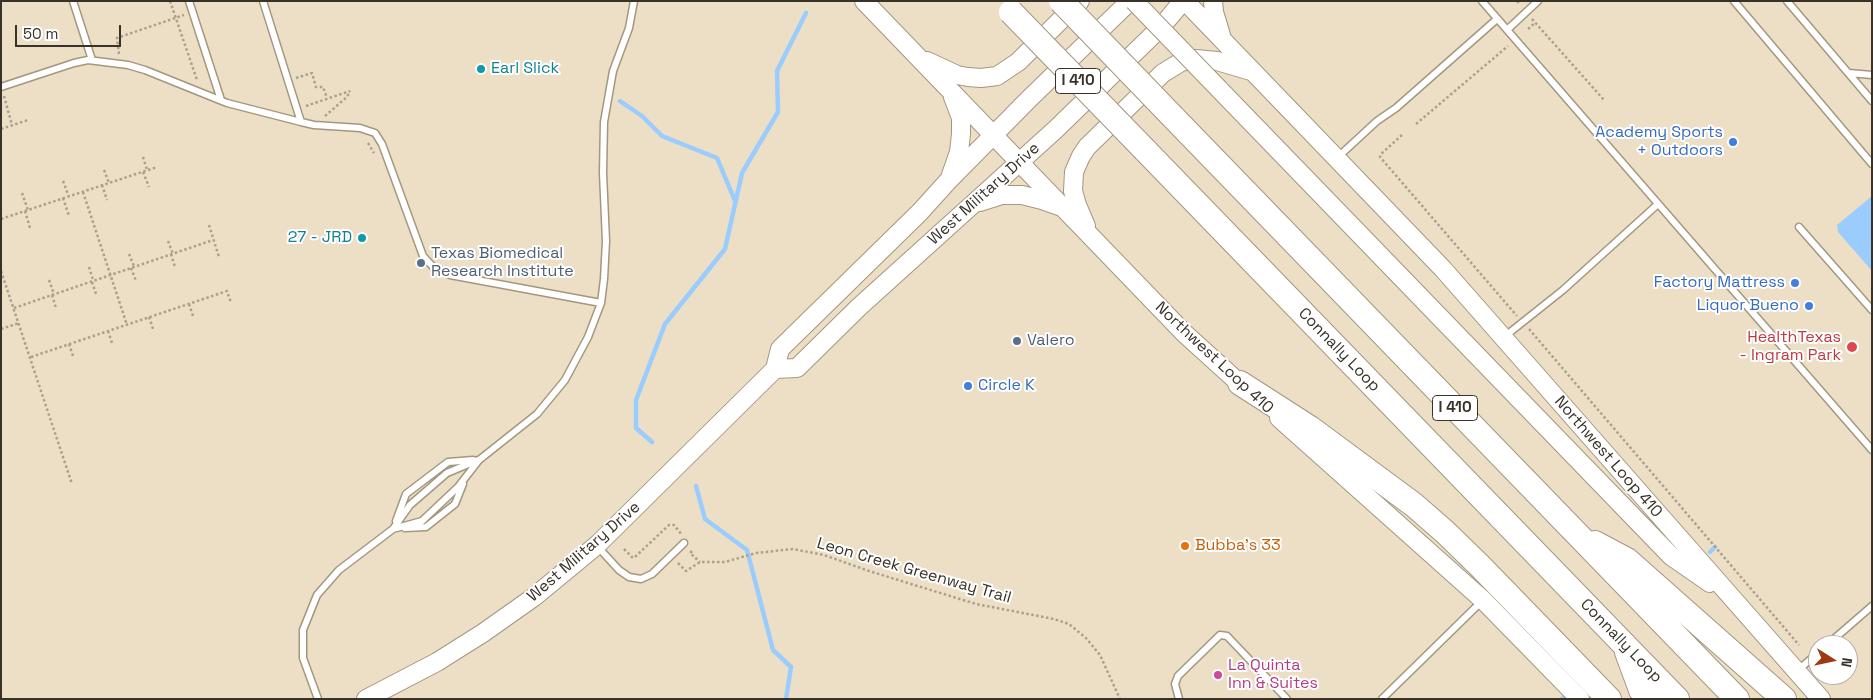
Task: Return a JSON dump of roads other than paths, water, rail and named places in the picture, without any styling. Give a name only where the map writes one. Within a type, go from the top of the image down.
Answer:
[{"type":"highway","name":"I 410","points":[[1061,1],[1737,699]]},
{"type":"highway","name":"Connally Loop","points":[[1006,6],[1677,699]]},
{"type":"highway","points":[[1240,383],[1310,428],[1414,505],[1445,532],[1481,567],[1595,694]]},
{"type":"highway","points":[[1575,532],[1627,560],[1784,699]]},
{"type":"highway","points":[[1624,644],[1641,690],[1648,699]]},
{"type":"main road","name":"Northwest Loop 410","points":[[864,1],[1184,333],[1483,600],[1595,694]]},
{"type":"main road","points":[[915,55],[957,75],[974,78],[997,76],[1018,62],[1080,1]]},
{"type":"main road","points":[[1132,1],[1671,556],[1731,597]]},
{"type":"main road","name":"West Military Drive","points":[[366,699],[437,662],[483,633],[534,597],[597,545],[775,369],[780,349],[920,212],[994,135],[1132,1]]},
{"type":"main road","name":"Northwest Loop 410","points":[[1184,1],[1227,43],[1425,250],[1821,699]]},
{"type":"main road","name":"West Military Drive","points":[[775,369],[797,368],[859,307],[1020,162],[1161,27],[1184,1]]},
{"type":"main road","points":[[1213,1],[1219,29],[1227,43]]},
{"type":"main road","points":[[1092,237],[1077,205],[1073,186],[1076,165],[1087,147],[1163,73],[1175,64],[1188,60],[1206,60],[1229,63],[1254,72]]},
{"type":"main road","points":[[948,181],[956,162],[961,134],[959,111],[949,90]]},
{"type":"main road","points":[[966,212],[987,199],[1012,194],[1031,196],[1064,209]]},
{"type":"lane","points":[[74,1],[92,60]]},
{"type":"lane","points":[[189,1],[221,100]]},
{"type":"lane","points":[[263,1],[301,122]]},
{"type":"lane","points":[[393,529],[422,521],[458,488],[480,460],[537,414],[565,380],[588,337],[600,303],[604,279],[606,241],[604,122],[613,71],[629,28],[634,1]]},
{"type":"lane","points":[[1482,1],[1872,450]]},
{"type":"lane","points":[[1507,30],[1538,1]]},
{"type":"lane","points":[[1734,1],[1872,164]]},
{"type":"lane","points":[[1787,1],[1872,101]]},
{"type":"lane","points":[[1337,158],[1377,121],[1396,108],[1497,19]]},
{"type":"lane","points":[[1,88],[74,63],[92,60],[145,70],[221,100],[301,122],[314,125],[360,128],[374,133],[382,144],[423,256],[434,268],[450,275],[600,303]]},
{"type":"lane","points":[[1848,74],[1872,75]]},
{"type":"lane","points":[[1503,337],[1562,290],[1658,204]]},
{"type":"lane","points":[[1799,227],[1872,310]]},
{"type":"lane","points":[[318,699],[303,658],[303,630],[317,595],[339,570],[393,529],[410,505],[447,473],[480,460]]},
{"type":"lane","points":[[393,529],[406,494],[448,462],[480,460]]},
{"type":"lane","points":[[393,529],[426,527],[455,504],[466,478]]},
{"type":"lane","points":[[597,545],[619,570],[629,577],[641,580],[652,574],[684,540]]},
{"type":"lane","points":[[1382,699],[1483,600]]},
{"type":"lane","points":[[1839,635],[1872,606]]},
{"type":"lane","points":[[1179,699],[1175,684],[1178,676],[1220,635],[1227,636],[1287,699]]},
{"type":"lane","points":[[1796,672],[1808,662]]},
{"type":"water","points":[[1872,196],[1872,271],[1838,232],[1837,225]]},
{"type":"waterway","points":[[652,442],[636,428],[636,400],[665,324],[725,249],[742,173],[778,112],[777,71],[806,13]]},
{"type":"waterway","points":[[620,101],[642,116],[662,136],[717,158],[735,201]]},
{"type":"waterway","points":[[696,486],[705,519],[747,550],[773,650],[791,667],[786,699]]},
{"type":"waterway","points":[[1710,552],[1715,547]]},
{"type":"waterway","points":[[1562,699],[1566,695]]},
{"type":"place","name":"Earl Slick","points":[[481,69]]},
{"type":"place","name":"Academy Sports + Outdoors","points":[[1733,142]]},
{"type":"place","name":"27 - JRD","points":[[362,238]]},
{"type":"place","name":"Texas Biomedical Research Institute","points":[[421,263]]},
{"type":"place","name":"Factory Mattress","points":[[1795,283]]},
{"type":"place","name":"Liquor Bueno","points":[[1809,306]]},
{"type":"place","name":"Valero","points":[[1017,341]]},
{"type":"place","name":"HealthTexas - Ingram Park","points":[[1852,347]]},
{"type":"place","name":"Circle K","points":[[968,386]]},
{"type":"place","name":"Bubba's 33","points":[[1185,546]]},
{"type":"place","name":"La Quinta Inn & Suites","points":[[1218,675]]}]
